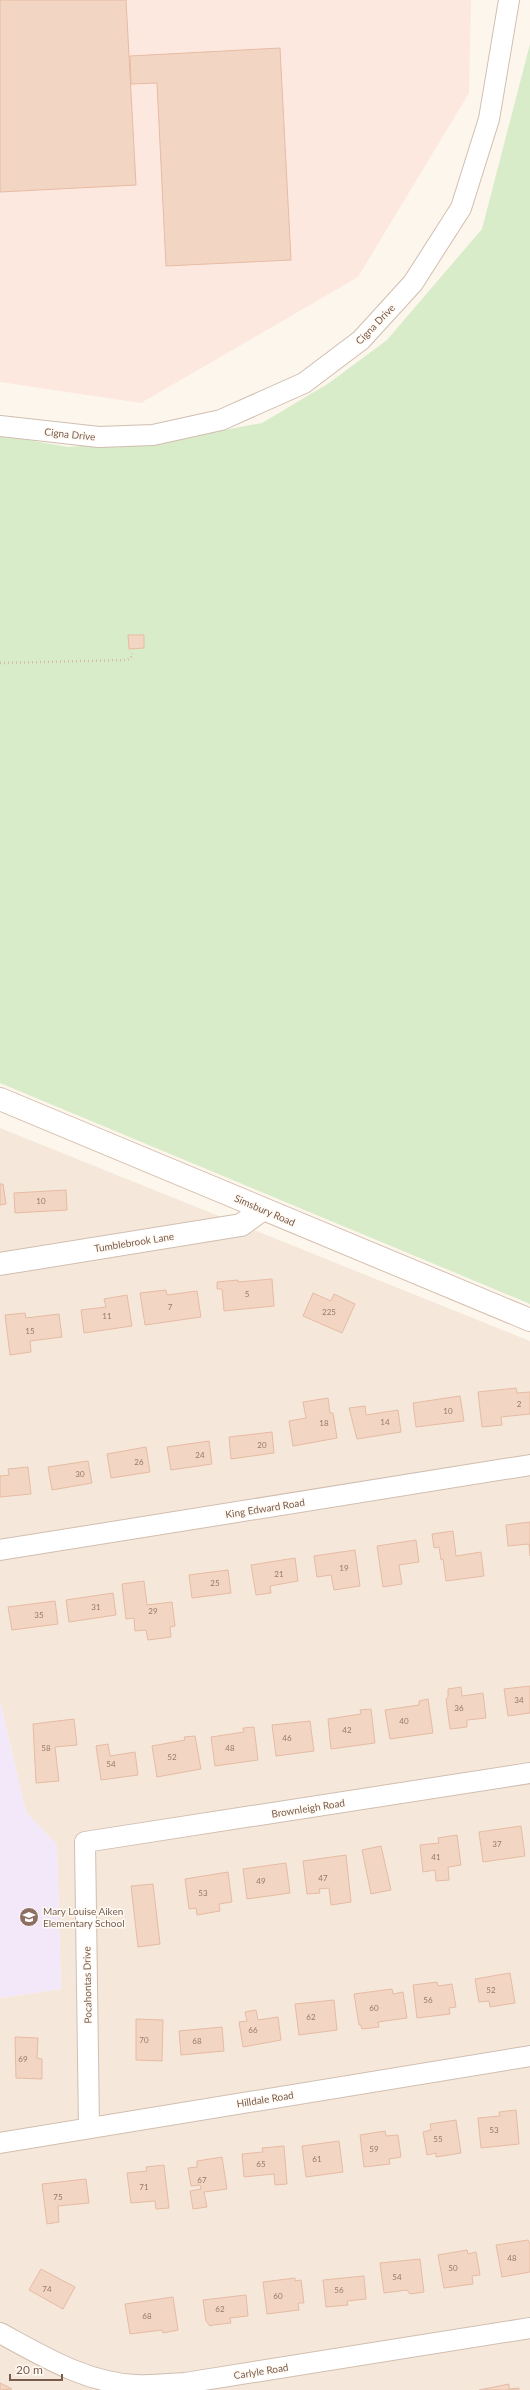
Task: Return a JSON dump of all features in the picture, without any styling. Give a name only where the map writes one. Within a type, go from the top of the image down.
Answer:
[{"type":"main road","name":"Simsbury Road","points":[[0,1099],[530,1320]]},
{"type":"main road","name":"Tumblebrook Lane","points":[[0,1264],[240,1225],[263,1209]]},
{"type":"street","name":"Cigna Drive","points":[[0,426],[99,437],[153,435],[221,420],[304,383],[361,340],[413,283],[461,208],[489,120],[509,0]]},
{"type":"street","name":"King Edward Road","points":[[0,1550],[530,1465]]},
{"type":"street","name":"Brownleigh Road","points":[[85,1842],[530,1773]]},
{"type":"street","name":"Pocahontas Drive","points":[[85,1842],[89,2128]]},
{"type":"street","name":"Hilldale Road","points":[[0,2143],[530,2056]]},
{"type":"street","name":"Carlyle Road","points":[[0,2333],[78,2373],[111,2382],[141,2385],[185,2383],[530,2328]]},
{"type":"path","points":[[0,663],[127,660],[131,658],[132,653]]},
{"type":"shaded area","points":[[0,0],[471,0],[469,93],[358,277],[141,403],[0,382]]},
{"type":"shaded area","points":[[0,1128],[530,1341],[530,2390],[0,2390],[0,1998],[61,1989],[57,1845],[26,1812],[0,1701]]},
{"type":"shaded area","name":"Mary Louise Aiken Elementary School","points":[[0,1701],[26,1812],[57,1845],[61,1989],[0,1998]]},
{"type":"green space","points":[[530,44],[530,1304],[0,1083],[0,435],[68,447],[170,440],[262,423],[329,383],[387,340],[482,229]]},
{"type":"building","points":[[0,0],[126,0],[136,185],[0,192]]},
{"type":"building","points":[[280,48],[291,260],[166,266],[157,83],[131,84],[130,56]]},
{"type":"building","points":[[128,635],[144,635],[144,648],[129,649]]},
{"type":"building","points":[[0,1184],[3,1184],[6,1204],[0,1205]]},
{"type":"building","points":[[66,1190],[67,1210],[15,1213],[14,1193]]},
{"type":"building","points":[[272,1279],[274,1306],[224,1311],[222,1289],[217,1289],[217,1282]]},
{"type":"building","points":[[166,1290],[167,1295],[197,1291],[201,1317],[145,1325],[140,1293]]},
{"type":"building","points":[[313,1293],[331,1301],[334,1294],[355,1304],[342,1333],[303,1316]]},
{"type":"building","points":[[127,1295],[132,1326],[84,1333],[81,1310],[106,1307],[104,1299]]},
{"type":"building","points":[[25,1313],[26,1318],[59,1314],[62,1337],[30,1341],[31,1352],[10,1355],[5,1315]]},
{"type":"building","points":[[516,1388],[517,1393],[530,1392],[530,1414],[501,1417],[502,1425],[482,1427],[478,1392]]},
{"type":"building","points":[[460,1396],[464,1421],[416,1427],[413,1403]]},
{"type":"building","points":[[328,1398],[330,1413],[333,1413],[337,1438],[293,1446],[289,1421],[306,1418],[303,1402]]},
{"type":"building","points":[[365,1406],[366,1415],[398,1410],[401,1432],[357,1439],[349,1408]]},
{"type":"building","points":[[272,1432],[274,1453],[231,1459],[229,1437]]},
{"type":"building","points":[[209,1441],[212,1464],[171,1470],[167,1447]]},
{"type":"building","points":[[146,1447],[150,1472],[111,1478],[107,1454]]},
{"type":"building","points":[[88,1461],[92,1483],[52,1490],[48,1467]]},
{"type":"building","points":[[28,1467],[31,1494],[0,1497],[0,1476],[9,1475],[8,1469]]},
{"type":"building","points":[[530,1522],[530,1556],[529,1544],[508,1546],[506,1525]]},
{"type":"building","points":[[453,1531],[456,1556],[481,1552],[484,1576],[446,1581],[443,1559],[441,1560],[439,1547],[434,1548],[432,1534]]},
{"type":"building","points":[[416,1540],[419,1562],[399,1565],[402,1584],[383,1587],[377,1546]]},
{"type":"building","points":[[355,1550],[360,1586],[334,1590],[331,1575],[317,1577],[314,1556]]},
{"type":"building","points":[[295,1558],[298,1581],[270,1586],[271,1593],[256,1595],[251,1565]]},
{"type":"building","points":[[228,1570],[231,1593],[192,1598],[189,1575]]},
{"type":"building","points":[[144,1581],[147,1605],[172,1602],[175,1626],[170,1627],[171,1637],[148,1640],[146,1630],[135,1631],[134,1618],[126,1619],[122,1584]]},
{"type":"building","points":[[113,1593],[116,1615],[69,1622],[66,1600]]},
{"type":"building","points":[[55,1601],[58,1624],[12,1630],[8,1607]]},
{"type":"building","points":[[530,1686],[530,1713],[508,1716],[504,1689]]},
{"type":"building","points":[[461,1687],[462,1696],[483,1693],[486,1718],[467,1720],[467,1727],[450,1729],[446,1699],[448,1697],[448,1689]]},
{"type":"building","points":[[428,1699],[433,1733],[390,1739],[385,1710],[419,1705],[419,1701]]},
{"type":"building","points":[[371,1709],[375,1743],[331,1749],[328,1719],[361,1714],[360,1710]]},
{"type":"building","points":[[74,1719],[77,1745],[55,1747],[59,1781],[36,1783],[33,1724]]},
{"type":"building","points":[[310,1721],[314,1751],[276,1756],[272,1725]]},
{"type":"building","points":[[254,1727],[258,1760],[215,1766],[211,1737],[244,1732],[243,1728]]},
{"type":"building","points":[[195,1736],[201,1769],[157,1777],[152,1746],[185,1740],[184,1737]]},
{"type":"building","points":[[108,1744],[110,1756],[135,1752],[138,1775],[101,1780],[96,1746]]},
{"type":"building","points":[[521,1826],[525,1856],[483,1862],[479,1832]]},
{"type":"building","points":[[457,1835],[461,1865],[448,1867],[449,1880],[436,1881],[435,1870],[423,1872],[420,1845],[439,1843],[438,1838]]},
{"type":"building","points":[[381,1846],[391,1890],[371,1894],[362,1850]]},
{"type":"building","points":[[346,1855],[351,1902],[331,1905],[329,1888],[319,1889],[320,1893],[307,1894],[303,1861]]},
{"type":"building","points":[[286,1863],[290,1893],[247,1899],[243,1869]]},
{"type":"building","points":[[228,1872],[232,1902],[219,1904],[220,1911],[197,1915],[196,1908],[189,1909],[185,1879]]},
{"type":"building","points":[[153,1884],[160,1944],[138,1947],[131,1886]]},
{"type":"building","points":[[510,1973],[515,2003],[490,2007],[489,2001],[479,2002],[475,1979]]},
{"type":"building","points":[[437,1982],[438,1986],[452,1984],[456,2007],[449,2008],[450,2014],[417,2018],[413,1985]]},
{"type":"building","points":[[392,1989],[393,1994],[403,1992],[407,2018],[378,2022],[379,2027],[362,2029],[361,2025],[359,2025],[354,1994]]},
{"type":"building","points":[[334,2000],[337,2030],[299,2035],[295,2004]]},
{"type":"building","points":[[256,2010],[258,2020],[278,2017],[281,2040],[243,2047],[239,2022],[247,2021],[245,2012]]},
{"type":"building","points":[[136,2019],[163,2020],[162,2061],[136,2060]]},
{"type":"building","points":[[222,2027],[224,2051],[181,2055],[179,2031]]},
{"type":"building","points":[[15,2037],[38,2038],[37,2058],[42,2059],[42,2079],[16,2078]]},
{"type":"building","points":[[516,2110],[519,2144],[481,2148],[478,2118],[500,2116],[499,2112]]},
{"type":"building","points":[[456,2120],[461,2153],[436,2157],[436,2153],[427,2155],[423,2132],[431,2130],[430,2124]]},
{"type":"building","points":[[385,2131],[386,2136],[398,2135],[401,2157],[389,2159],[390,2164],[364,2167],[360,2135]]},
{"type":"building","points":[[339,2141],[343,2172],[306,2177],[302,2146]]},
{"type":"building","points":[[284,2146],[287,2184],[275,2185],[274,2174],[244,2177],[242,2154],[263,2152],[262,2148]]},
{"type":"building","points":[[222,2157],[227,2189],[204,2192],[207,2207],[193,2209],[190,2191],[201,2189],[200,2185],[191,2186],[188,2168],[197,2167],[197,2161]]},
{"type":"building","points":[[164,2165],[169,2208],[156,2209],[155,2201],[131,2203],[127,2173],[147,2171],[146,2167]]},
{"type":"building","points":[[86,2179],[89,2203],[58,2206],[59,2222],[47,2224],[42,2184]]},
{"type":"building","points":[[528,2240],[530,2244],[530,2272],[502,2277],[496,2245]]},
{"type":"building","points":[[467,2250],[468,2254],[476,2252],[480,2275],[472,2276],[473,2284],[444,2288],[438,2255]]},
{"type":"building","points":[[420,2259],[424,2292],[410,2294],[407,2290],[384,2293],[380,2263]]},
{"type":"building","points":[[41,2269],[75,2287],[63,2309],[29,2290]]},
{"type":"building","points":[[364,2276],[366,2299],[347,2301],[348,2305],[326,2307],[323,2280]]},
{"type":"building","points":[[295,2278],[295,2281],[301,2280],[304,2303],[298,2303],[299,2310],[267,2314],[263,2282]]},
{"type":"building","points":[[246,2295],[248,2316],[230,2318],[231,2323],[210,2326],[206,2321],[203,2300]]},
{"type":"building","points":[[173,2297],[178,2330],[163,2333],[162,2330],[130,2334],[125,2304]]},
{"type":"building","points":[[0,2383],[12,2389],[0,2390]]},
{"type":"building","points":[[509,2384],[509,2389],[519,2388],[519,2390],[479,2390]]},
{"type":"place","name":"Mary Louise Aiken Elementary School","points":[[29,1917]]}]
